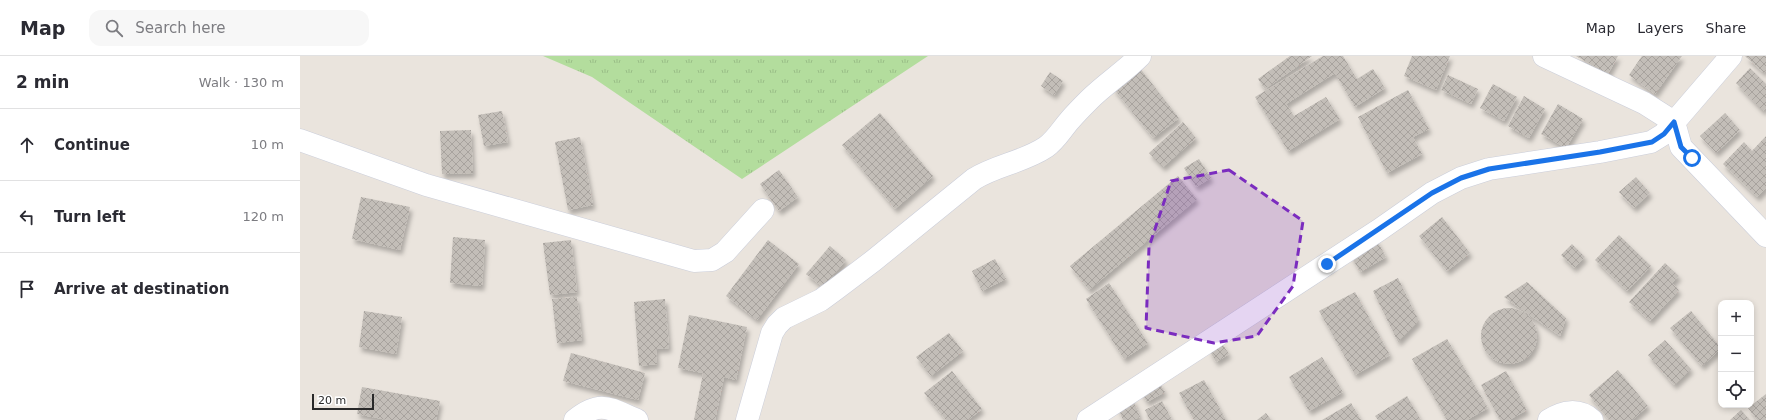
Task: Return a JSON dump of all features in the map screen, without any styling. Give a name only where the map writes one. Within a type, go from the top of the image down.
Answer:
[{"type":"street","points":[[748,420],[772,333],[784,318],[821,300],[831,293],[873,262],[974,179],[985,172],[1016,161],[1047,146],[1090,98],[1124,72],[1140,56]]},
{"type":"street","points":[[1544,56],[1644,104],[1674,122],[1681,147],[1766,236]]},
{"type":"street","points":[[1088,420],[1438,190],[1461,178],[1489,169],[1600,152],[1652,142],[1664,134],[1731,56]]},
{"type":"street","points":[[300,140],[426,185],[694,261],[712,260],[725,252],[763,210]]},
{"type":"street","points":[[575,420],[587,410],[605,407],[637,420]]},
{"type":"street","points":[[1549,420],[1560,413],[1573,412],[1586,414],[1592,420]]},
{"type":"highlighted area","points":[[1229,170],[1303,221],[1293,286],[1257,336],[1214,343],[1146,328],[1149,247],[1171,181]]},
{"type":"green space","points":[[543,56],[928,56],[742,179],[592,77]]},
{"type":"building","points":[[1290,56],[1312,56],[1265,89],[1258,79]]},
{"type":"building","points":[[1323,56],[1343,56],[1357,79],[1373,69],[1385,88],[1355,107],[1335,73],[1286,104],[1294,116],[1326,97],[1340,119],[1288,151],[1255,97]]},
{"type":"building","points":[[1412,56],[1450,56],[1436,90],[1404,76]]},
{"type":"building","points":[[1576,56],[1618,56],[1608,74]]},
{"type":"building","points":[[1642,56],[1682,56],[1655,94],[1629,75]]},
{"type":"building","points":[[1745,56],[1766,56],[1766,70],[1764,73]]},
{"type":"building","points":[[1139,67],[1179,118],[1153,138],[1113,88]]},
{"type":"building","points":[[1750,68],[1766,84],[1766,108],[1763,111],[1736,83]]},
{"type":"building","points":[[1050,72],[1063,81],[1054,95],[1041,86]]},
{"type":"building","points":[[1448,75],[1478,89],[1471,104],[1441,90]]},
{"type":"building","points":[[1493,84],[1517,97],[1504,121],[1480,108]]},
{"type":"building","points":[[1408,90],[1429,129],[1413,137],[1422,154],[1387,173],[1358,117]]},
{"type":"building","points":[[1524,96],[1545,109],[1529,138],[1508,126]]},
{"type":"building","points":[[1558,104],[1583,119],[1566,148],[1541,134]]},
{"type":"building","points":[[502,111],[508,142],[484,146],[478,115]]},
{"type":"building","points":[[880,113],[933,176],[895,209],[842,145]]},
{"type":"building","points":[[1725,113],[1740,130],[1716,153],[1700,136]]},
{"type":"building","points":[[1183,122],[1196,138],[1163,167],[1149,153]]},
{"type":"building","points":[[471,130],[473,173],[442,174],[440,131]]},
{"type":"building","points":[[1766,136],[1766,188],[1757,197],[1723,164],[1744,142],[1752,151]]},
{"type":"building","points":[[580,137],[593,205],[568,210],[555,142]]},
{"type":"building","points":[[1199,159],[1211,178],[1196,187],[1184,168]]},
{"type":"building","points":[[779,170],[798,197],[779,211],[760,184]]},
{"type":"building","points":[[1178,176],[1197,199],[1089,290],[1070,266]]},
{"type":"building","points":[[1636,177],[1650,193],[1634,208],[1619,192]]},
{"type":"building","points":[[361,197],[410,207],[400,250],[352,239]]},
{"type":"building","points":[[1442,217],[1470,253],[1447,271],[1419,236]]},
{"type":"building","points":[[1619,235],[1651,266],[1627,291],[1595,260]]},
{"type":"building","points":[[453,237],[485,240],[482,286],[450,283]]},
{"type":"building","points":[[1376,239],[1386,257],[1360,272],[1350,254]]},
{"type":"building","points":[[571,240],[577,292],[550,295],[543,243]]},
{"type":"building","points":[[768,240],[799,264],[757,320],[726,296]]},
{"type":"building","points":[[1572,244],[1585,257],[1574,268],[1561,255]]},
{"type":"building","points":[[830,246],[846,260],[823,287],[806,274]]},
{"type":"building","points":[[995,259],[1006,279],[982,291],[972,271]]},
{"type":"building","points":[[1665,263],[1679,276],[1672,283],[1679,290],[1650,321],[1629,302]]},
{"type":"building","points":[[1398,278],[1419,321],[1398,342],[1373,291]]},
{"type":"building","points":[[1527,282],[1566,318],[1560,336],[1504,297]]},
{"type":"building","points":[[1109,283],[1148,343],[1124,359],[1086,299]]},
{"type":"building","points":[[1355,292],[1390,355],[1355,375],[1319,311]]},
{"type":"building","points":[[577,297],[582,340],[557,343],[552,299]]},
{"type":"building","points":[[665,299],[669,348],[656,349],[657,364],[639,366],[634,302]]},
{"type":"building","points":[[1509,308],[1520,310],[1529,316],[1535,325],[1537,336],[1535,347],[1529,356],[1520,362],[1509,364],[1498,362],[1489,356],[1483,347],[1481,336],[1483,325],[1489,316],[1498,310]]},
{"type":"building","points":[[364,311],[402,317],[396,354],[359,347]]},
{"type":"building","points":[[1691,311],[1718,344],[1718,351],[1702,366],[1670,328]]},
{"type":"building","points":[[689,315],[747,327],[736,380],[724,377],[715,420],[694,420],[703,373],[678,368]]},
{"type":"building","points":[[949,333],[963,351],[931,376],[916,357]]},
{"type":"building","points":[[1447,339],[1488,408],[1467,420],[1447,420],[1412,359]]},
{"type":"building","points":[[1665,340],[1691,369],[1674,385],[1648,355]]},
{"type":"building","points":[[1221,342],[1229,354],[1216,362],[1209,350]]},
{"type":"building","points":[[571,353],[645,373],[638,400],[563,381]]},
{"type":"building","points":[[1322,357],[1343,392],[1309,411],[1289,377]]},
{"type":"building","points":[[1618,370],[1648,406],[1632,420],[1609,420],[1589,395]]},
{"type":"building","points":[[952,371],[982,409],[968,420],[946,420],[924,393]]},
{"type":"building","points":[[1506,371],[1527,410],[1509,420],[1500,420],[1481,385]]},
{"type":"building","points":[[1204,380],[1226,420],[1194,420],[1179,393]]},
{"type":"building","points":[[1158,381],[1165,392],[1147,402],[1140,391]]},
{"type":"building","points":[[362,387],[440,401],[436,420],[387,420],[357,414]]},
{"type":"building","points":[[1766,394],[1766,420],[1757,420],[1748,408],[1754,408],[1754,403]]},
{"type":"building","points":[[1407,396],[1421,420],[1378,420],[1375,416]]},
{"type":"building","points":[[1133,399],[1140,417],[1132,420],[1123,420],[1117,406]]},
{"type":"building","points":[[1162,401],[1172,420],[1150,420],[1145,410]]},
{"type":"building","points":[[1351,403],[1361,420],[1322,420]]},
{"type":"building","points":[[1741,410],[1750,420],[1730,420]]},
{"type":"building","points":[[1266,413],[1271,420],[1257,420]]},
{"type":"route","points":[[1327,264],[1432,193],[1461,178],[1489,169],[1600,152],[1652,142],[1664,134],[1674,122],[1681,147],[1692,158]]}]
